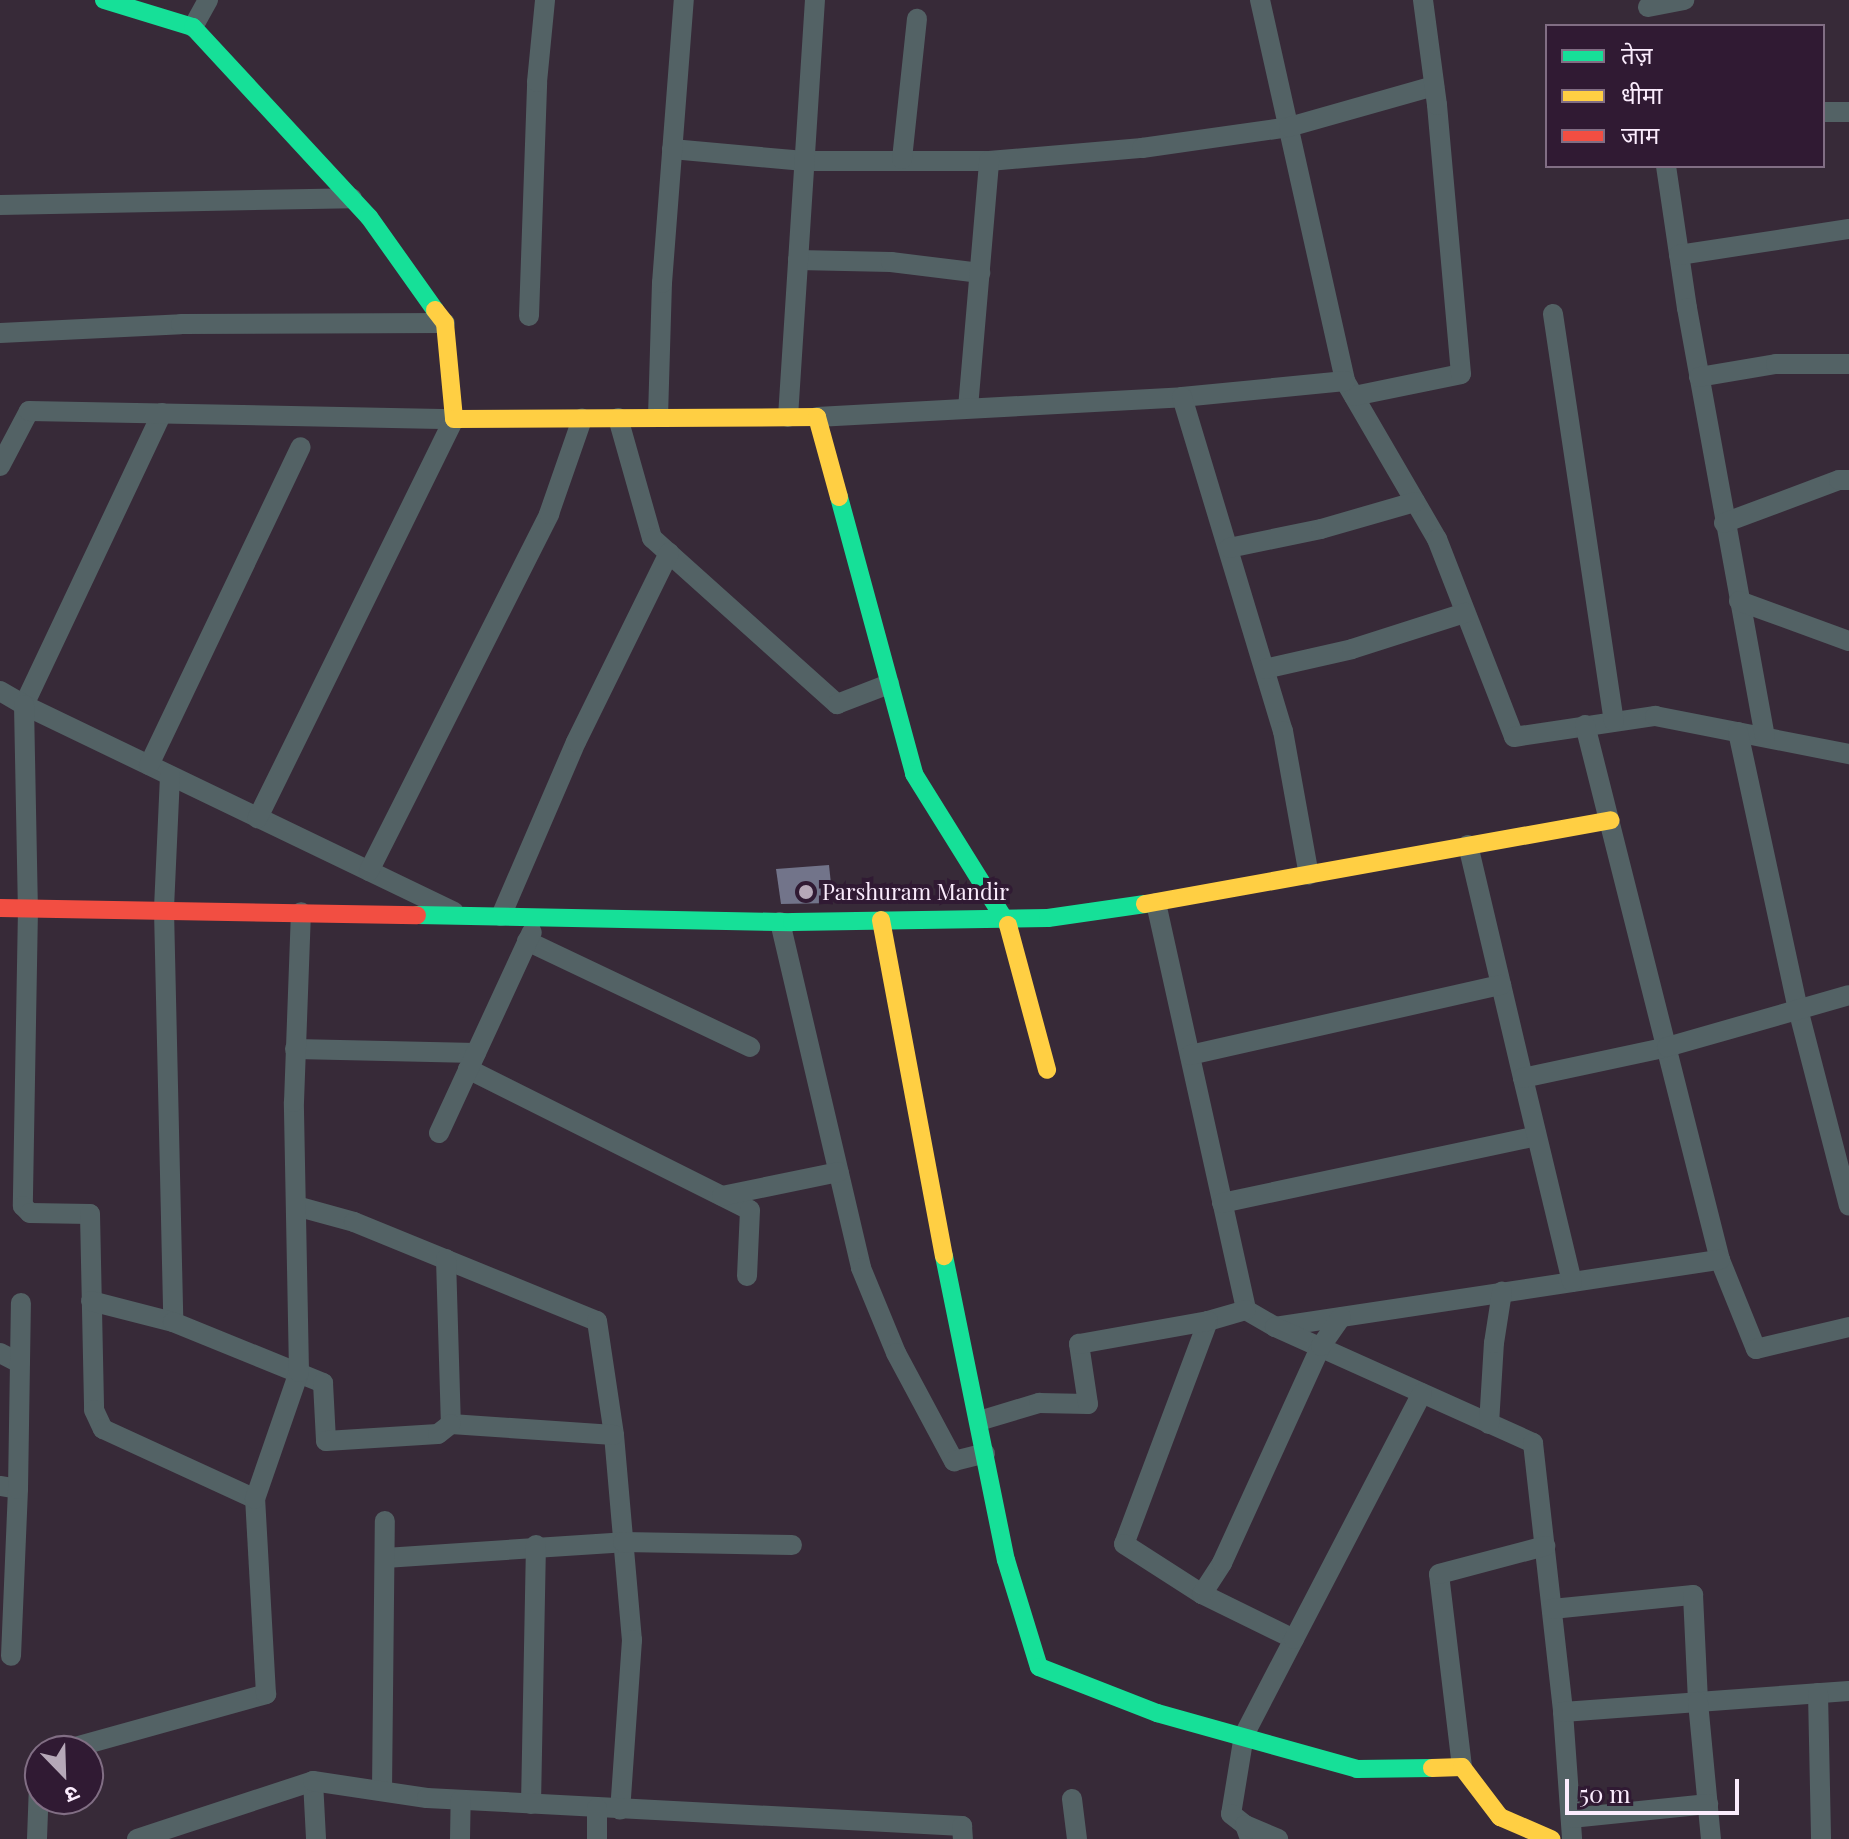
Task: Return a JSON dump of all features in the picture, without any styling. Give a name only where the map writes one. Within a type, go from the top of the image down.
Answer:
[{"type":"street","points":[[104,0],[193,27],[352,198],[445,323],[454,419],[258,818]]},
{"type":"street","points":[[193,27],[208,0]]},
{"type":"street","points":[[529,316],[537,82],[545,0]]},
{"type":"street","points":[[658,417],[672,149],[684,0]]},
{"type":"street","points":[[788,417],[815,0]]},
{"type":"street","points":[[1260,0],[1350,388],[1437,539],[1514,737],[1655,716],[1849,754]]},
{"type":"street","points":[[0,466],[29,411],[454,419],[817,417],[1350,388],[1461,374],[1423,0]]},
{"type":"street","points":[[1649,11],[1684,0]]},
{"type":"street","points":[[902,159],[917,19]]},
{"type":"street","points":[[672,149],[804,161],[989,161],[1142,148],[1289,127],[1434,86]]},
{"type":"street","points":[[1825,112],[1849,112]]},
{"type":"street","points":[[968,408],[989,161]]},
{"type":"street","points":[[1666,168],[1724,523],[1765,737]]},
{"type":"street","points":[[0,205],[352,198]]},
{"type":"street","points":[[1679,255],[1849,229]]},
{"type":"street","points":[[798,260],[891,262],[980,273]]},
{"type":"street","points":[[1553,314],[1614,721]]},
{"type":"street","points":[[0,333],[181,324],[445,323]]},
{"type":"street","points":[[1699,377],[1776,364],[1849,364]]},
{"type":"street","points":[[1182,397],[1283,731],[1309,875]]},
{"type":"street","points":[[162,413],[24,705],[28,908],[23,1206],[30,1213],[90,1214],[94,1410],[103,1429],[255,1499]]},
{"type":"street","points":[[817,417],[914,774],[1006,918],[1047,1070]]},
{"type":"street","points":[[618,418],[652,538],[837,704],[889,684]]},
{"type":"street","points":[[369,871],[549,514],[582,419]]},
{"type":"street","points":[[149,765],[301,447]]},
{"type":"street","points":[[1724,523],[1839,480],[1849,480]]},
{"type":"street","points":[[1229,548],[1321,529],[1415,502]]},
{"type":"street","points":[[501,916],[576,742],[669,553]]},
{"type":"street","points":[[1739,601],[1849,641]]},
{"type":"street","points":[[1265,669],[1352,649],[1465,613]]},
{"type":"street","points":[[0,691],[462,916]]},
{"type":"street","points":[[1585,725],[1720,1260],[1756,1349],[1849,1327]]},
{"type":"street","points":[[1738,732],[1798,1009],[1849,1206]]},
{"type":"street","points":[[170,776],[164,910],[173,1322]]},
{"type":"street","points":[[0,908],[780,922],[1048,918],[1156,903],[1610,820]]},
{"type":"street","points":[[1468,845],[1572,1282]]},
{"type":"street","points":[[1156,903],[1246,1310]]},
{"type":"street","points":[[104,1739],[266,1694],[255,1499],[299,1372],[295,1049],[301,912]]},
{"type":"street","points":[[439,1133],[538,917]]},
{"type":"street","points":[[881,920],[922,1148],[1006,1560],[1039,1667],[1157,1713],[1357,1769],[1462,1767]]},
{"type":"street","points":[[780,922],[861,1268],[896,1353],[954,1461],[985,1453]]},
{"type":"street","points":[[527,941],[750,1047]]},
{"type":"street","points":[[1190,1055],[1501,985]]},
{"type":"street","points":[[1523,1078],[1667,1047],[1849,995]]},
{"type":"street","points":[[295,1049],[472,1061],[750,1210],[747,1276]]},
{"type":"street","points":[[1222,1203],[1536,1136]]},
{"type":"street","points":[[722,1196],[839,1172]]},
{"type":"street","points":[[296,1206],[354,1222],[597,1321],[614,1435],[632,1640],[620,1810]]},
{"type":"street","points":[[446,1259],[451,1424]]},
{"type":"street","points":[[1275,1327],[1720,1260]]},
{"type":"street","points":[[1489,1424],[1494,1343],[1502,1292]]},
{"type":"street","points":[[91,1301],[173,1322],[323,1383],[326,1441],[438,1434],[451,1424],[614,1435]]},
{"type":"street","points":[[11,1656],[9,1487],[20,1363],[21,1303]]},
{"type":"street","points":[[979,1421],[1039,1403],[1088,1404],[1079,1344],[1208,1321],[1246,1310],[1275,1327],[1533,1443],[1563,1712],[1572,1839]]},
{"type":"street","points":[[1202,1594],[1222,1563],[1322,1348],[1341,1317]]},
{"type":"street","points":[[1208,1321],[1124,1544],[1202,1594],[1294,1639]]},
{"type":"street","points":[[0,1353],[20,1363]]},
{"type":"street","points":[[1278,1839],[1247,1832],[1231,1814],[1244,1735],[1422,1393]]},
{"type":"street","points":[[382,1791],[385,1521]]},
{"type":"street","points":[[385,1558],[536,1545],[623,1542],[792,1545]]},
{"type":"street","points":[[531,1804],[536,1545]]},
{"type":"street","points":[[1545,1546],[1439,1574],[1462,1767],[1500,1817],[1551,1839]]},
{"type":"street","points":[[1552,1609],[1693,1595],[1698,1702],[1711,1839]]},
{"type":"street","points":[[1563,1712],[1849,1691]]},
{"type":"street","points":[[1818,1693],[1821,1839]]},
{"type":"street","points":[[313,1781],[316,1839]]},
{"type":"street","points":[[137,1839],[313,1781],[461,1800],[597,1808],[811,1829],[962,1826],[963,1839]]},
{"type":"street","points":[[1072,1799],[1077,1839]]},
{"type":"street","points":[[460,1839],[461,1800]]},
{"type":"street","points":[[1571,1818],[1708,1804]]},
{"type":"street","points":[[597,1808],[597,1839]]},
{"type":"street","points":[[37,1839],[38,1815]]},
{"type":"building","name":"Parshuram Mandir","points":[[829,865],[833,903],[781,904],[776,869]]},
{"type":"traffic: fast","points":[[104,0],[193,27],[369,217],[435,310]]},
{"type":"traffic: fast","points":[[839,497],[914,774],[1008,925]]},
{"type":"traffic: fast","points":[[417,915],[792,922],[1048,918],[1145,904]]},
{"type":"traffic: fast","points":[[944,1256],[1006,1560],[1039,1667],[1157,1713],[1357,1769],[1432,1768]]},
{"type":"traffic: slow","points":[[435,310],[445,323],[454,419],[817,417],[839,497]]},
{"type":"traffic: slow","points":[[1145,904],[1610,820]]},
{"type":"traffic: slow","points":[[881,920],[944,1256]]},
{"type":"traffic: slow","points":[[1008,925],[1047,1070]]},
{"type":"traffic: slow","points":[[1432,1768],[1462,1767],[1500,1817],[1551,1839]]},
{"type":"traffic: jam","points":[[0,908],[417,915]]},
{"type":"place","name":"Parshuram Mandir","points":[[806,892]]}]
